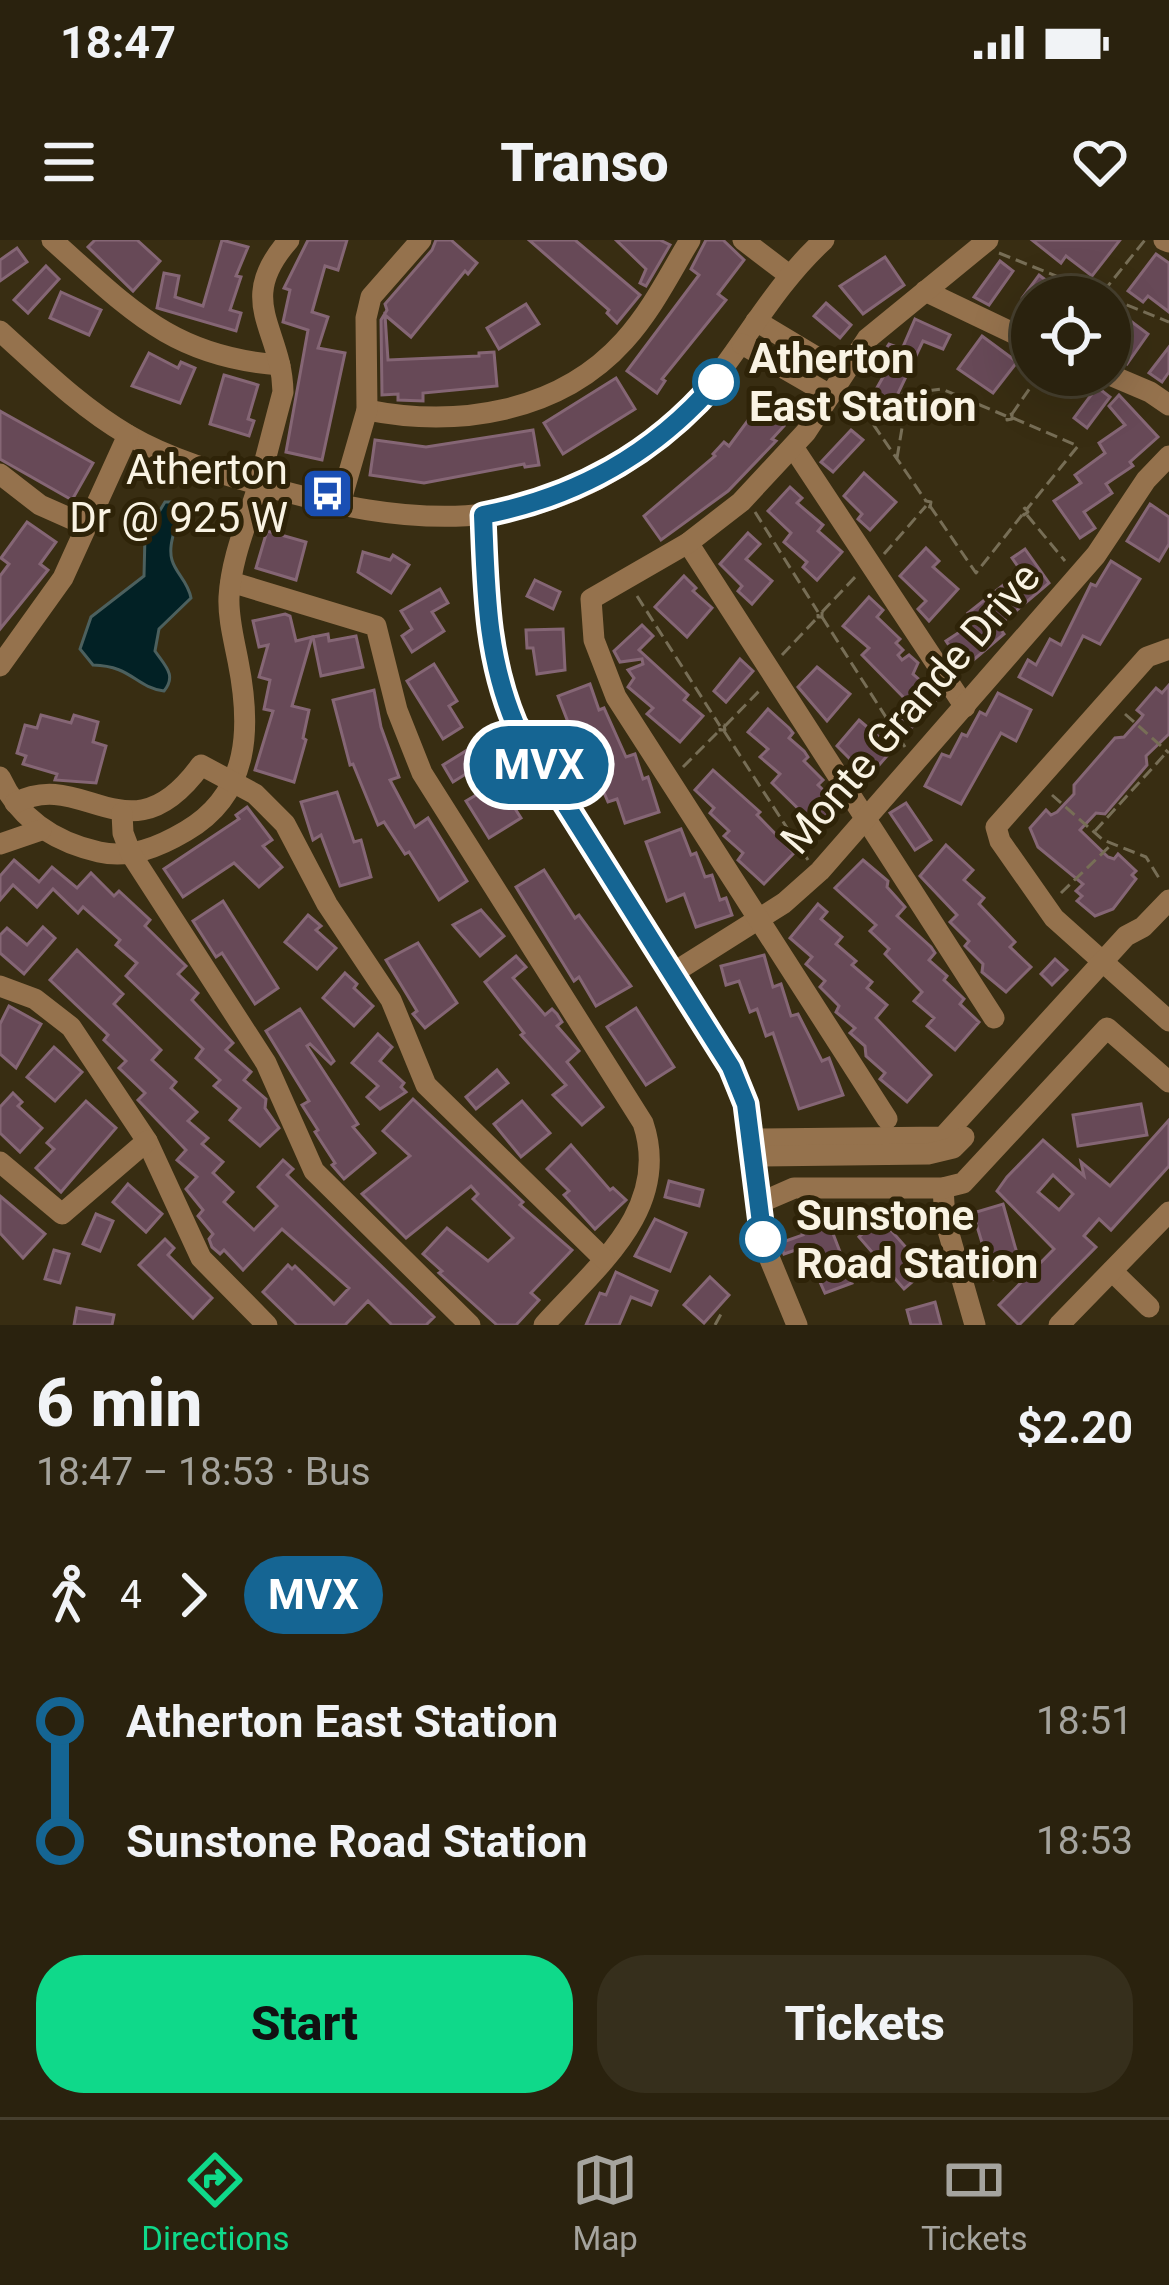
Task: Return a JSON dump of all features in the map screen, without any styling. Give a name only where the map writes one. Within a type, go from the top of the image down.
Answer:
[{"type":"street","points":[[52,240],[157,331],[182,344],[244,362],[280,365]]},
{"type":"street","points":[[0,777],[15,803],[41,830],[84,849],[131,854],[193,827],[235,782],[248,719],[229,614],[231,582],[283,392],[280,365],[261,305],[262,281],[289,240]]},
{"type":"street","points":[[339,508],[367,410],[366,318],[371,297],[421,240]]},
{"type":"street","points":[[367,410],[400,417],[451,417],[517,409],[537,401],[620,345],[661,294],[690,240]]},
{"type":"street","points":[[743,240],[789,275]]},
{"type":"street","points":[[887,1119],[616,697],[594,640],[591,598],[688,543],[746,498],[794,447],[867,340],[985,243]]},
{"type":"street","points":[[0,332],[72,395],[157,451],[339,508],[426,519],[483,515],[556,497],[623,465],[691,410],[812,244]]},
{"type":"street","points":[[925,291],[1011,332]]},
{"type":"street","points":[[756,321],[843,373]]},
{"type":"street","points":[[742,344],[830,395]]},
{"type":"street","points":[[1131,384],[1169,405]]},
{"type":"street","points":[[0,663],[50,600],[128,435]]},
{"type":"street","points":[[794,447],[964,706]]},
{"type":"street","name":"Monte Grande Drive","points":[[673,974],[760,919],[817,874],[1096,555],[1146,480],[1169,456]]},
{"type":"street","points":[[0,474],[40,506],[85,525]]},
{"type":"street","points":[[483,515],[489,639],[510,712],[731,1067],[746,1104],[757,1204],[774,1276],[797,1325]]},
{"type":"street","points":[[688,543],[994,1018]]},
{"type":"street","points":[[231,582],[376,626],[397,710],[422,773],[643,1123],[650,1151],[649,1183],[638,1217],[544,1325]]},
{"type":"street","points":[[1169,649],[1148,657],[997,826],[1000,842],[1054,918],[1169,1021]]},
{"type":"street","points":[[15,803],[44,792],[122,813],[158,806],[201,765],[272,807],[286,824],[327,904],[391,1000],[426,1085],[604,1259]]},
{"type":"street","points":[[122,813],[131,854],[266,1063],[314,1171],[470,1325]]},
{"type":"street","points":[[0,844],[41,830]]},
{"type":"street","points":[[753,1148],[943,1137],[1108,966],[1126,936],[1143,927],[1169,900]]},
{"type":"street","points":[[0,986],[35,999],[70,1027],[147,1141],[201,1258],[267,1325]]},
{"type":"street","points":[[757,1204],[794,1188],[943,1188],[971,1178],[1107,1028],[1169,1082]]},
{"type":"street","points":[[0,1162],[62,1214],[147,1141]]},
{"type":"street","points":[[943,1188],[945,1220],[975,1325]]},
{"type":"street","points":[[1059,1325],[1169,1212]]},
{"type":"street","points":[[1112,1270],[1149,1306]]},
{"type":"path","points":[[1117,276],[1144,240]]},
{"type":"path","points":[[985,243],[1058,276]]},
{"type":"path","points":[[1131,307],[1169,322]]},
{"type":"path","points":[[856,398],[928,504],[976,573],[1078,446],[942,389],[903,394],[897,458]]},
{"type":"path","points":[[1010,416],[1024,396]]},
{"type":"path","points":[[746,498],[914,763]]},
{"type":"path","points":[[888,550],[928,504]]},
{"type":"path","points":[[1025,513],[1061,557]]},
{"type":"path","points":[[626,578],[817,874]]},
{"type":"path","points":[[784,653],[855,578]]},
{"type":"path","points":[[686,764],[758,692]]},
{"type":"path","points":[[1094,833],[1168,752],[1125,713]]},
{"type":"path","points":[[1052,795],[1094,833],[1146,857],[1160,878]]},
{"type":"path","points":[[1061,892],[1112,844]]},
{"type":"path","points":[[715,1325],[721,1314]]},
{"type":"water","points":[[165,502],[178,507],[171,554],[191,598],[159,629],[155,651],[170,675],[164,691],[116,669],[93,665],[80,649],[91,617],[144,576],[145,535]]},
{"type":"building","points":[[95,240],[137,240],[160,261],[133,291],[88,247]]},
{"type":"building","points":[[222,240],[248,247],[230,310],[241,313],[236,331],[157,308],[164,273],[179,276],[175,297],[203,306]]},
{"type":"building","points":[[308,240],[347,240],[338,270],[325,266],[312,312],[328,317],[318,348],[345,353],[322,460],[286,452],[308,330],[283,322],[290,290],[284,288]]},
{"type":"building","points":[[436,240],[451,240],[477,263],[468,274],[465,271],[411,337],[385,315],[388,360],[494,352],[497,386],[423,393],[423,401],[398,400],[398,394],[382,395],[381,320],[385,304]]},
{"type":"building","points":[[529,240],[575,240],[640,295],[617,323],[609,310]]},
{"type":"building","points":[[616,240],[660,240],[670,245],[646,286],[640,283],[646,269]]},
{"type":"building","points":[[706,240],[723,240],[744,260],[718,294],[726,300],[662,379],[657,393],[627,371],[699,275],[691,269]]},
{"type":"building","points":[[1032,240],[1120,240],[1092,276],[1066,256],[1061,263]]},
{"type":"building","points":[[17,248],[27,262],[0,281],[0,260]]},
{"type":"building","points":[[1156,254],[1169,263],[1169,312],[1148,296],[1143,302],[1131,293]]},
{"type":"building","points":[[885,257],[904,285],[863,314],[840,286]]},
{"type":"building","points":[[1000,261],[1013,271],[989,305],[974,297]]},
{"type":"building","points":[[46,266],[59,279],[28,313],[14,300]]},
{"type":"building","points":[[61,292],[101,310],[89,335],[50,318]]},
{"type":"building","points":[[826,303],[851,325],[840,338],[814,316]]},
{"type":"building","points":[[526,304],[539,324],[499,349],[487,328]]},
{"type":"building","points":[[915,319],[950,335],[943,349],[923,341],[893,404],[874,393],[891,363],[879,359],[889,344],[902,349]]},
{"type":"building","points":[[1131,321],[1148,334],[1131,358]]},
{"type":"building","points":[[982,336],[1011,358],[1011,370],[993,393],[958,369]]},
{"type":"building","points":[[1169,347],[1169,372],[1162,382],[1149,373]]},
{"type":"building","points":[[149,353],[178,368],[181,362],[195,368],[180,403],[132,386]]},
{"type":"building","points":[[224,375],[258,385],[248,419],[254,421],[249,436],[210,424]]},
{"type":"building","points":[[616,378],[635,409],[563,454],[544,423]]},
{"type":"building","points":[[769,392],[795,414],[772,439],[776,441],[728,491],[661,540],[644,516],[715,456],[724,442],[729,446]]},
{"type":"building","points":[[1090,396],[1110,397],[1087,428],[1074,418]]},
{"type":"building","points":[[1120,396],[1158,437],[1130,462],[1133,466],[1106,484],[1112,493],[1084,512],[1095,528],[1080,538],[1054,501],[1081,483],[1075,475],[1105,453],[1099,443],[1125,425],[1109,406]]},
{"type":"building","points":[[0,411],[93,463],[72,500],[0,459]]},
{"type":"building","points":[[533,430],[539,465],[424,483],[370,475],[375,440],[426,447]]},
{"type":"building","points":[[851,430],[863,440],[833,472],[821,462]]},
{"type":"building","points":[[864,473],[896,502],[870,530],[844,496]]},
{"type":"building","points":[[790,487],[802,498],[797,503],[823,525],[818,531],[842,552],[817,580],[803,567],[807,562],[784,542],[791,533],[768,511]]},
{"type":"building","points":[[1150,504],[1169,517],[1169,544],[1159,561],[1127,541]]},
{"type":"building","points":[[27,522],[56,542],[40,564],[48,570],[0,629],[0,576],[9,564],[1,558]]},
{"type":"building","points":[[267,531],[306,542],[296,580],[256,568]]},
{"type":"building","points":[[748,533],[760,544],[746,559],[772,581],[752,604],[720,564]]},
{"type":"building","points":[[926,548],[939,561],[933,567],[958,589],[929,621],[918,609],[926,601],[900,576]]},
{"type":"building","points":[[1025,549],[1049,583],[998,626],[1004,634],[964,668],[946,641],[975,622],[968,613],[1021,571],[1012,558]]},
{"type":"building","points":[[363,552],[390,560],[393,555],[409,565],[391,593],[358,572]]},
{"type":"building","points":[[1111,561],[1140,579],[1100,644],[1083,636],[1052,695],[1019,677],[1028,660],[1036,665],[1050,639],[1061,645],[1091,584],[1096,586]]},
{"type":"building","points":[[684,576],[712,608],[687,637],[655,607]]},
{"type":"building","points":[[535,580],[560,592],[553,609],[527,596]]},
{"type":"building","points":[[440,589],[448,603],[432,612],[444,631],[412,652],[402,636],[412,629],[401,611]]},
{"type":"building","points":[[869,597],[883,610],[877,617],[900,639],[896,643],[903,650],[898,655],[902,660],[909,655],[918,663],[913,674],[939,697],[912,727],[898,715],[909,703],[862,655],[869,648],[843,626]]},
{"type":"building","points":[[290,616],[296,641],[312,637],[292,706],[309,710],[294,782],[255,770],[273,711],[264,709],[270,680],[259,677],[268,645],[259,647],[253,621]]},
{"type":"building","points":[[642,625],[653,636],[639,650],[688,695],[684,700],[703,716],[680,742],[647,714],[653,708],[628,687],[634,678],[628,670],[643,664],[642,659],[620,662],[614,651]]},
{"type":"building","points":[[563,629],[565,670],[537,674],[526,630]]},
{"type":"building","points":[[328,634],[329,641],[356,636],[363,667],[321,676],[313,637]]},
{"type":"building","points":[[740,659],[753,671],[726,702],[714,691]]},
{"type":"building","points":[[434,664],[457,701],[449,706],[462,727],[443,739],[407,681]]},
{"type":"building","points":[[817,667],[850,694],[827,721],[798,687]]},
{"type":"building","points":[[590,684],[626,757],[635,754],[643,779],[648,777],[659,812],[625,823],[617,799],[608,802],[587,753],[581,756],[558,696]]},
{"type":"building","points":[[1169,685],[1169,734],[1146,756],[1147,765],[1105,814],[1096,813],[1080,830],[1108,857],[1114,859],[1118,854],[1136,871],[1132,875],[1136,879],[1113,909],[1095,916],[1077,901],[1082,896],[1076,891],[1083,884],[1038,847],[1030,828],[1046,810],[1051,815],[1057,812],[1115,738],[1124,737],[1141,718],[1137,710],[1156,688],[1162,693]]},
{"type":"building","points":[[374,690],[399,777],[390,780],[415,827],[428,818],[467,881],[439,900],[409,852],[405,854],[384,822],[378,825],[350,765],[333,700]]},
{"type":"building","points":[[998,693],[1031,710],[1016,741],[1001,733],[961,804],[925,786],[942,754],[950,757],[962,734],[967,736],[980,712],[986,715]]},
{"type":"building","points":[[768,709],[793,733],[789,738],[823,780],[818,785],[839,805],[819,829],[772,783],[780,774],[760,757],[768,749],[748,732]]},
{"type":"building","points":[[41,715],[71,723],[74,715],[98,722],[93,742],[106,746],[96,783],[55,780],[57,774],[23,764],[26,756],[17,753],[25,725],[37,728]]},
{"type":"building","points":[[859,720],[893,749],[866,780],[837,746]]},
{"type":"building","points":[[480,742],[490,759],[453,782],[443,765]]},
{"type":"building","points":[[713,770],[760,812],[757,815],[794,853],[764,884],[738,860],[743,853],[724,836],[729,831],[695,790]]},
{"type":"building","points":[[498,782],[521,818],[489,838],[466,801]]},
{"type":"building","points":[[337,792],[354,842],[361,840],[371,877],[340,886],[321,835],[313,840],[301,802]]},
{"type":"building","points":[[906,803],[931,840],[915,850],[890,813]]},
{"type":"building","points":[[247,807],[272,840],[263,846],[282,867],[259,887],[234,863],[183,897],[164,869],[239,819],[236,815]]},
{"type":"building","points":[[681,829],[691,855],[696,853],[705,877],[712,875],[720,900],[726,898],[732,915],[696,927],[684,894],[667,901],[646,842]]},
{"type":"building","points":[[946,845],[973,870],[964,880],[984,898],[979,904],[1031,967],[1006,992],[982,972],[983,964],[965,946],[969,941],[950,922],[957,915],[920,876]]},
{"type":"building","points":[[14,860],[39,882],[52,867],[77,888],[91,873],[114,896],[119,891],[150,920],[145,926],[186,966],[178,974],[198,993],[192,1000],[233,1043],[226,1050],[251,1072],[244,1080],[266,1099],[265,1108],[279,1128],[260,1146],[230,1120],[240,1108],[214,1086],[220,1080],[196,1058],[203,1049],[126,976],[137,963],[116,945],[120,940],[83,907],[78,913],[53,889],[37,907],[13,885],[0,900],[0,876]]},
{"type":"building","points":[[863,860],[888,881],[887,887],[905,907],[897,916],[931,947],[935,953],[929,960],[947,976],[944,980],[964,999],[960,1004],[979,1022],[955,1050],[927,1026],[934,1018],[914,1001],[922,992],[885,954],[889,949],[870,931],[876,925],[835,888]]},
{"type":"building","points":[[544,870],[575,918],[579,915],[631,986],[596,1006],[579,977],[574,981],[516,887]]},
{"type":"building","points":[[223,901],[278,988],[255,1004],[222,953],[216,957],[193,921]]},
{"type":"building","points":[[818,904],[827,912],[821,919],[842,937],[836,944],[872,982],[867,988],[887,1005],[876,1018],[931,1075],[907,1102],[880,1079],[885,1073],[850,1033],[855,1028],[836,1012],[839,1006],[820,987],[825,981],[806,964],[812,957],[790,938]]},
{"type":"building","points":[[481,910],[504,936],[480,956],[453,925]]},
{"type":"building","points":[[308,915],[321,926],[316,930],[336,948],[317,969],[285,942]]},
{"type":"building","points":[[43,927],[55,938],[24,974],[0,953],[0,935],[7,928],[27,945]]},
{"type":"building","points":[[418,943],[457,1003],[425,1028],[386,960]]},
{"type":"building","points":[[77,950],[123,994],[114,1004],[161,1050],[152,1060],[176,1082],[171,1088],[197,1112],[188,1121],[208,1138],[202,1144],[223,1162],[213,1173],[233,1192],[224,1202],[254,1230],[277,1206],[258,1187],[283,1160],[293,1169],[287,1175],[434,1317],[426,1325],[392,1325],[368,1301],[345,1325],[297,1325],[263,1292],[288,1265],[295,1266],[334,1304],[349,1288],[282,1229],[243,1270],[224,1250],[220,1254],[212,1247],[209,1239],[213,1234],[198,1216],[203,1210],[186,1189],[197,1177],[177,1160],[186,1150],[138,1100],[145,1093],[119,1068],[126,1061],[104,1040],[108,1035],[50,980]]},
{"type":"building","points":[[764,955],[773,987],[781,984],[791,1016],[798,1014],[822,1061],[829,1058],[843,1095],[799,1109],[773,1033],[766,1036],[757,1009],[750,1012],[739,981],[726,985],[721,966]]},
{"type":"building","points":[[516,956],[526,967],[513,978],[545,1015],[552,1009],[557,1014],[562,1022],[557,1026],[579,1051],[567,1062],[603,1107],[582,1125],[553,1095],[566,1085],[521,1035],[524,1033],[485,982]]},
{"type":"building","points":[[1055,959],[1067,970],[1052,985],[1041,974]]},
{"type":"building","points":[[345,973],[373,1006],[354,1026],[323,998]]},
{"type":"building","points":[[9,1006],[41,1024],[16,1068],[0,1054],[0,1024]]},
{"type":"building","points":[[636,1008],[674,1067],[646,1085],[607,1027]]},
{"type":"building","points":[[300,1009],[334,1061],[331,1064],[307,1046],[358,1124],[353,1127],[375,1153],[344,1179],[302,1105],[309,1101],[266,1031]]},
{"type":"building","points":[[378,1034],[392,1047],[380,1061],[404,1083],[401,1087],[406,1092],[380,1109],[367,1097],[378,1086],[352,1063]]},
{"type":"building","points":[[54,1047],[82,1072],[55,1101],[27,1077]]},
{"type":"building","points":[[497,1070],[508,1083],[476,1109],[466,1097]]},
{"type":"building","points":[[13,1093],[22,1102],[18,1106],[42,1128],[20,1152],[0,1133],[0,1107]]},
{"type":"building","points":[[413,1099],[572,1250],[531,1293],[539,1300],[516,1325],[497,1325],[423,1254],[447,1228],[488,1261],[513,1238],[473,1199],[478,1194],[471,1186],[406,1238],[362,1194],[410,1156],[383,1131]]},
{"type":"building","points":[[86,1101],[116,1128],[61,1192],[36,1168],[54,1149],[47,1143]]},
{"type":"building","points":[[522,1101],[550,1133],[521,1157],[494,1124]]},
{"type":"building","points":[[1141,1104],[1147,1135],[1078,1146],[1073,1115]]},
{"type":"building","points":[[1169,1120],[1169,1166],[1111,1230],[1099,1219],[1084,1236],[1096,1247],[1019,1325],[999,1305],[1054,1249],[997,1191],[1043,1140],[1084,1176],[1081,1162],[1110,1186]],"holes":[[[1053,1175],[1073,1194],[1059,1210],[1038,1192]]]},
{"type":"building","points":[[571,1145],[610,1190],[626,1200],[595,1229],[547,1169]]},
{"type":"building","points":[[669,1181],[703,1190],[699,1206],[665,1197]]},
{"type":"building","points":[[128,1184],[162,1214],[146,1232],[113,1202]]},
{"type":"building","points":[[0,1196],[45,1234],[23,1258],[0,1233]]},
{"type":"building","points":[[1003,1204],[1022,1271],[993,1279],[973,1213]]},
{"type":"building","points":[[96,1214],[113,1221],[100,1251],[83,1244]]},
{"type":"building","points":[[827,1218],[852,1283],[825,1293],[804,1247],[784,1254],[780,1243],[803,1235],[800,1229]]},
{"type":"building","points":[[880,1218],[926,1270],[904,1289],[859,1237]]},
{"type":"building","points":[[655,1219],[686,1233],[670,1271],[635,1256]]},
{"type":"building","points":[[165,1239],[174,1248],[168,1255],[212,1298],[193,1318],[139,1265]]},
{"type":"building","points":[[54,1250],[69,1254],[60,1283],[45,1279]]},
{"type":"building","points":[[616,1272],[657,1291],[651,1305],[631,1297],[619,1325],[586,1325],[600,1293],[606,1295]]},
{"type":"building","points":[[710,1277],[729,1295],[704,1323],[684,1305]]},
{"type":"building","points":[[935,1302],[941,1325],[911,1325],[907,1310]]},
{"type":"building","points":[[77,1308],[114,1315],[112,1325],[74,1325]]},
{"type":"bus line","name":"MVX","points":[[716,382],[682,419],[623,465],[556,497],[483,515],[485,612],[495,667],[515,724],[731,1067],[746,1104],[763,1239]]},
{"type":"place","name":"Atherton East Station","points":[[716,382]]},
{"type":"place","name":"Atherton Dr @ 925 W","points":[[327,493]]},
{"type":"place","name":"Sunstone Road Station","points":[[763,1239]]}]
